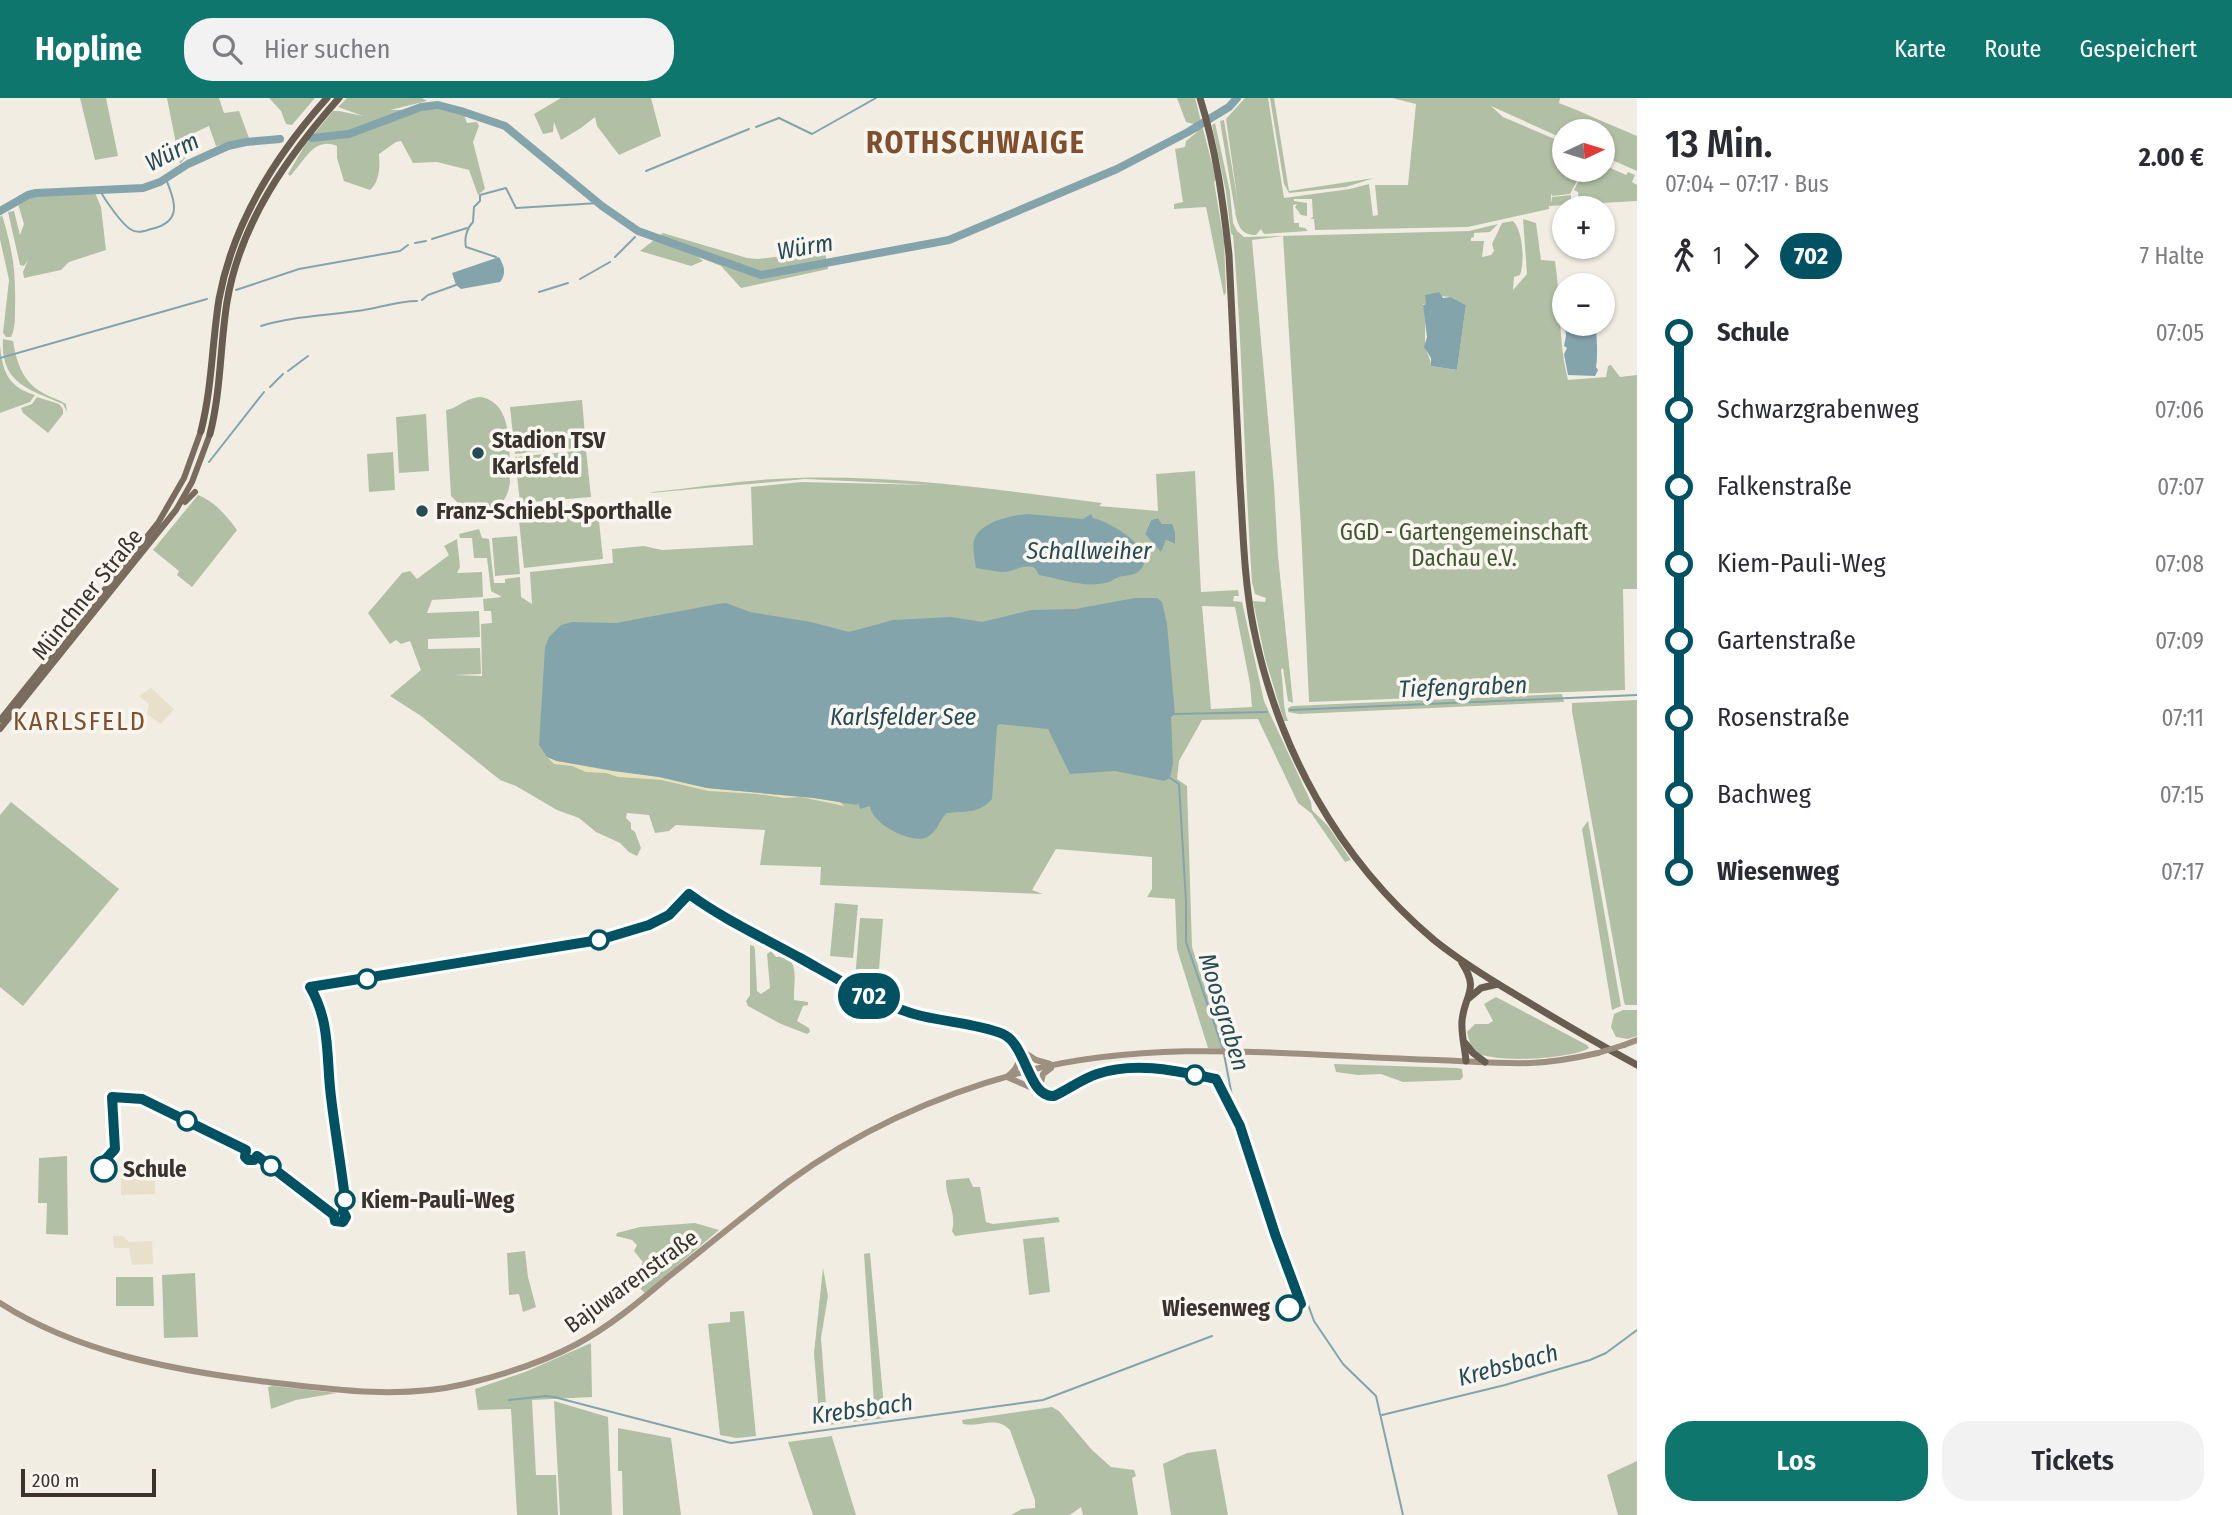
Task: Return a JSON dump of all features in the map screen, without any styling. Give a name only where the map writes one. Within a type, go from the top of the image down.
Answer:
[{"type":"highway","points":[[201,431],[207,405],[219,301],[232,250],[250,208],[265,182],[309,118],[327,98]]},
{"type":"highway","points":[[210,434],[218,391],[227,303],[243,243],[257,212],[279,176],[339,98]]},
{"type":"highway","points":[[1199,98],[1220,184],[1228,255],[1243,531],[1252,622],[1271,698],[1288,743],[1306,781],[1338,834],[1394,902],[1435,940],[1499,984],[1637,1065]]},
{"type":"highway","points":[[1460,959],[1471,981],[1462,1023],[1466,1061]]},
{"type":"highway","points":[[1469,998],[1481,988],[1499,984]]},
{"type":"highway","points":[[1464,1042],[1485,1062]]},
{"type":"main road","name":"Münchner Straße","points":[[142,548],[187,471],[201,431]]},
{"type":"main road","name":"Münchner Straße","points":[[0,720],[176,510],[194,477],[210,434]]},
{"type":"main road","points":[[176,510],[195,492]]},
{"type":"main road","name":"Münchner Straße","points":[[0,729],[25,693]]},
{"type":"main road","name":"Bajuwarenstraße","points":[[0,1303],[79,1341],[110,1352],[147,1363],[211,1375],[380,1391],[420,1391],[463,1385],[511,1371],[580,1342],[620,1317],[789,1182],[824,1158],[922,1106],[1007,1077],[1094,1058],[1153,1053],[1530,1063],[1598,1053],[1637,1040]]},
{"type":"main road","points":[[1019,1049],[1036,1060],[1059,1065],[1042,1074],[1039,1091],[1007,1077],[1018,1063],[1019,1049]]},
{"type":"green space","points":[[80,98],[106,98],[118,156],[95,160]]},
{"type":"green space","points":[[167,98],[219,98],[224,113],[239,111],[249,138],[216,146],[209,126],[183,138],[187,156],[180,164]]},
{"type":"green space","points":[[269,98],[315,98],[292,125],[286,124],[281,111]]},
{"type":"green space","points":[[347,98],[422,98],[427,101],[390,110],[445,109],[464,115],[467,123],[477,122],[479,126],[473,142],[485,189],[478,195],[469,170],[437,162],[413,163],[401,141],[379,154],[378,178],[370,190],[344,181],[337,158],[337,146],[329,144],[310,152],[290,176],[288,174],[305,145],[333,111],[363,116],[338,107]]},
{"type":"green space","points":[[561,98],[651,98],[661,136],[619,155],[597,126],[595,117],[561,140],[554,122],[553,132],[543,134],[534,114]]},
{"type":"green space","points":[[1177,98],[1195,98],[1216,179],[1214,182],[1224,241],[1224,296],[1206,207],[1174,209],[1174,204],[1183,202],[1175,149],[1185,147],[1186,141],[1197,132],[1194,124],[1186,122]]},
{"type":"green space","points":[[1245,98],[1268,98],[1284,198],[1369,184],[1373,216],[1378,215],[1375,185],[1408,185],[1416,104],[1392,98],[1560,98],[1559,103],[1597,119],[1552,119],[1552,134],[1491,106],[1503,117],[1552,138],[1552,182],[1576,182],[1570,194],[1552,196],[1551,193],[1552,206],[1549,209],[1468,227],[1315,230],[1314,219],[1310,219],[1313,217],[1312,199],[1294,199],[1307,203],[1307,216],[1301,215],[1295,207],[1297,204],[1293,205],[1294,223],[1299,223],[1299,227],[1308,231],[1264,234],[1261,229],[1256,235],[1251,235],[1241,228],[1236,217],[1237,209],[1235,211],[1220,121],[1224,120],[1238,203],[1226,119]]},
{"type":"green space","points":[[1270,98],[1274,98],[1289,191],[1374,178],[1346,187],[1289,193],[1284,184]]},
{"type":"green space","name":"GGD - Gartengemeinschaft Dachau e.V.","points":[[1215,123],[1230,192],[1233,223],[1244,237],[1469,231],[1498,224],[1490,232],[1474,233],[1471,238],[1471,241],[1484,241],[1482,257],[1491,255],[1494,251],[1492,244],[1502,223],[1513,221],[1519,232],[1523,254],[1522,269],[1520,275],[1514,277],[1513,290],[1527,274],[1523,219],[1536,223],[1541,260],[1555,261],[1556,273],[1552,273],[1552,336],[1562,336],[1568,380],[1606,377],[1608,366],[1611,365],[1620,377],[1637,375],[1637,589],[1623,589],[1625,690],[1423,697],[1417,694],[1418,698],[1309,702],[1283,236],[1252,240],[1293,703],[1288,701],[1283,668],[1284,702],[1288,721],[1284,721],[1265,658],[1253,601],[1265,602],[1266,598],[1255,594],[1252,582],[1239,322],[1233,235],[1212,125]],"holes":[[[1426,295],[1451,297],[1466,305],[1457,370],[1431,366],[1425,344],[1423,304],[1426,304]]]},
{"type":"green space","points":[[1615,127],[1637,136],[1637,171],[1615,161]]},
{"type":"green space","points":[[1615,170],[1626,175],[1628,172],[1635,175],[1632,182],[1637,185],[1637,201],[1615,202],[1615,196],[1578,196],[1574,190],[1578,182],[1615,182]]},
{"type":"green space","points":[[95,193],[101,207],[106,250],[69,262],[61,270],[24,278],[23,272],[28,260],[24,266],[20,265],[8,212],[14,211],[20,235],[24,224],[18,204],[29,197]]},
{"type":"green space","points":[[2,215],[14,273],[15,320],[11,337],[6,337],[3,333],[9,280],[0,239]]},
{"type":"green space","points":[[663,233],[747,258],[825,251],[828,269],[741,288],[721,266],[698,257],[703,261],[691,266],[640,251]]},
{"type":"green space","points":[[3,339],[13,341],[19,365],[31,384],[37,390],[66,404],[67,412],[63,404],[20,384],[12,376],[3,354]]},
{"type":"green space","points":[[0,344],[8,377],[18,387],[35,395],[30,402],[0,413]]},
{"type":"green space","points":[[37,397],[59,404],[63,409],[63,414],[48,433],[23,413],[21,408],[32,404]]},
{"type":"green space","name":"Stadion TSV Karlsfeld","points":[[481,397],[500,409],[505,420],[510,482],[506,497],[496,509],[475,514],[462,508],[451,496],[446,410]]},
{"type":"green space","points":[[582,400],[586,447],[515,454],[510,407]]},
{"type":"green space","points":[[426,414],[429,471],[399,473],[396,417]]},
{"type":"green space","points":[[586,450],[591,497],[520,503],[515,457]]},
{"type":"green space","points":[[393,452],[395,490],[369,492],[367,454]]},
{"type":"green space","points":[[1195,471],[1201,592],[1238,590],[1239,596],[1234,596],[1233,601],[1242,602],[1264,701],[1311,802],[1312,810],[1328,826],[1351,860],[1345,862],[1311,813],[1298,803],[1258,719],[1202,720],[1179,761],[1177,779],[1187,786],[1192,947],[1218,1028],[1228,1049],[1208,1048],[1177,949],[1175,899],[1147,897],[1152,889],[1152,857],[1056,849],[1032,890],[1043,894],[820,885],[821,867],[760,865],[765,830],[676,825],[669,831],[655,833],[649,815],[627,813],[626,818],[631,823],[631,829],[635,832],[641,848],[637,856],[620,843],[596,832],[579,818],[557,810],[516,786],[500,780],[421,716],[390,696],[421,670],[410,641],[401,644],[396,640],[390,644],[368,613],[402,573],[410,571],[417,579],[449,555],[444,546],[457,539],[460,567],[457,573],[482,572],[483,597],[432,600],[427,613],[479,611],[480,637],[428,639],[428,649],[480,648],[481,674],[455,675],[482,676],[481,624],[492,623],[491,611],[484,611],[483,599],[502,597],[491,591],[487,558],[474,558],[472,538],[460,538],[459,534],[479,529],[482,538],[489,539],[494,583],[505,583],[505,579],[520,577],[521,597],[532,604],[530,572],[613,563],[612,549],[644,546],[662,550],[753,545],[751,487],[801,482],[932,485],[805,479],[650,493],[653,492],[779,479],[835,478],[873,479],[988,489],[1102,503],[1099,506],[1158,511],[1156,474]],"holes":[[[1158,518],[1175,532],[1175,544],[1166,540],[1157,546],[1145,534],[1151,520]],[[1202,606],[1235,607],[1252,707],[1211,709]]]},
{"type":"green space","points":[[198,495],[220,510],[237,530],[192,587],[177,575],[179,571],[153,550]]},
{"type":"green space","points":[[598,512],[603,559],[524,568],[519,521]]},
{"type":"green space","points":[[517,536],[520,574],[495,576],[492,538]]},
{"type":"green space","points":[[1562,694],[1564,702],[1299,714],[1288,712],[1288,708],[1292,706]]},
{"type":"green space","points":[[1637,700],[1637,1005],[1625,1005],[1572,703]]},
{"type":"green space","points":[[11,802],[119,889],[23,1006],[0,987],[0,815]]},
{"type":"green space","points":[[1588,821],[1621,1006],[1612,1010],[1582,829]]},
{"type":"green space","points":[[835,903],[858,905],[853,958],[830,956]]},
{"type":"green space","points":[[860,918],[883,919],[878,982],[855,980]]},
{"type":"green space","points":[[750,945],[754,946],[755,950],[757,991],[761,994],[770,988],[767,954],[771,951],[776,957],[790,960],[795,978],[794,1000],[808,1002],[808,1005],[803,1006],[797,1021],[809,1028],[810,1032],[807,1034],[781,1024],[748,1006],[746,1001],[750,995]]},
{"type":"green space","points":[[1496,997],[1589,1048],[1567,1055],[1532,1059],[1498,1058],[1476,1052],[1467,1032],[1475,1024],[1488,1024],[1493,1021],[1484,1004]]},
{"type":"green space","points":[[1623,1010],[1637,1010],[1637,1036],[1628,1039],[1616,1037],[1611,1027],[1614,1014]]},
{"type":"green space","points":[[1334,1064],[1457,1068],[1462,1069],[1463,1077],[1460,1080],[1403,1082],[1381,1074],[1336,1072]]},
{"type":"green space","points":[[67,1156],[68,1235],[46,1234],[47,1203],[38,1203],[39,1158]]},
{"type":"green space","points":[[969,1178],[973,1187],[980,1187],[986,1222],[993,1224],[1058,1217],[1060,1222],[955,1236],[952,1231],[953,1218],[946,1180]]},
{"type":"green space","points":[[695,1223],[719,1230],[645,1293],[633,1282],[643,1262],[634,1251],[637,1245],[632,1240],[616,1236],[617,1233],[640,1227]]},
{"type":"green space","points":[[1044,1237],[1050,1292],[1029,1295],[1023,1239]]},
{"type":"green space","points":[[525,1251],[536,1307],[523,1312],[519,1294],[509,1295],[507,1253]]},
{"type":"green space","points":[[870,1253],[885,1418],[820,1426],[814,1353],[823,1268],[828,1296],[821,1338],[827,1418],[859,1415],[874,1403],[864,1254]]},
{"type":"green space","points":[[195,1273],[198,1337],[164,1338],[162,1275]]},
{"type":"green space","points":[[116,1277],[153,1277],[154,1306],[116,1306]]},
{"type":"green space","points":[[744,1311],[756,1436],[737,1438],[720,1435],[708,1324],[730,1322],[730,1312]]},
{"type":"green space","points":[[591,1343],[592,1397],[532,1400],[536,1475],[556,1475],[558,1515],[517,1515],[511,1409],[478,1410],[475,1389],[525,1372]]},
{"type":"green space","points":[[268,1387],[337,1393],[296,1400],[271,1409]]},
{"type":"green space","points":[[554,1401],[608,1417],[612,1515],[560,1515]]},
{"type":"green space","points":[[1052,1407],[1059,1411],[1092,1450],[1111,1467],[1134,1470],[1136,1476],[1132,1478],[1138,1515],[1083,1515],[1081,1507],[1070,1515],[1011,1515],[1022,1509],[1035,1508],[1035,1500],[1010,1430],[999,1423],[969,1425],[963,1424],[962,1420]]},
{"type":"green space","points":[[618,1428],[671,1438],[681,1515],[623,1515],[622,1471],[618,1471]]},
{"type":"green space","points":[[832,1436],[856,1515],[813,1515],[788,1442]]},
{"type":"green space","points":[[1216,1449],[1228,1515],[1171,1515],[1163,1464],[1187,1453]]},
{"type":"green space","points":[[1637,1461],[1637,1515],[1618,1515],[1607,1475]]},
{"type":"sand","points":[[547,757],[707,788],[814,798],[840,802],[844,806],[801,797],[708,791],[662,780],[586,772],[572,766],[554,764]]},
{"type":"shaded area","points":[[151,688],[174,709],[161,724],[147,714],[149,704],[139,696]]},
{"type":"shaded area","points":[[155,1164],[155,1194],[121,1195],[121,1165]]},
{"type":"shaded area","points":[[113,1236],[123,1236],[129,1242],[152,1241],[153,1264],[132,1265],[129,1248],[114,1248]]},
{"type":"water","points":[[499,257],[504,270],[500,282],[461,289],[456,285],[452,273]]},
{"type":"water","points":[[1439,292],[1443,298],[1451,297],[1466,305],[1457,370],[1431,366],[1431,358],[1424,347],[1427,337],[1423,305],[1426,304],[1425,295]]},
{"type":"water","points":[[1566,336],[1596,336],[1598,370],[1595,376],[1568,375],[1564,354],[1567,348],[1564,346]]},
{"type":"water","name":"Schallweiher","points":[[1027,514],[1083,519],[1091,514],[1093,518],[1131,538],[1144,555],[1144,563],[1135,574],[1100,584],[1074,583],[1039,575],[1035,568],[1030,567],[1005,572],[976,568],[973,543],[983,528],[997,521]]},
{"type":"water","points":[[1158,518],[1162,524],[1172,524],[1175,532],[1175,544],[1166,540],[1161,552],[1145,534],[1151,520]]},
{"type":"water","name":"Karlsfelder See","points":[[1135,598],[1157,598],[1162,602],[1167,624],[1175,714],[1171,717],[1173,763],[1170,778],[1164,781],[1115,771],[1070,774],[1048,729],[1000,724],[997,726],[992,799],[977,809],[947,813],[933,833],[918,839],[892,830],[877,819],[870,806],[860,809],[858,803],[707,788],[659,777],[557,761],[547,757],[539,745],[545,647],[549,637],[561,625],[572,622],[616,623],[726,603],[750,612],[811,622],[849,632],[893,620],[951,617],[982,622],[1031,610],[1075,609]]},
{"type":"waterway","points":[[756,127],[779,118],[812,134],[876,98]]},
{"type":"waterway","name":"Würm","points":[[312,138],[349,134],[421,107],[438,105],[461,111],[505,126],[602,206],[638,231],[761,275],[949,240],[1117,169],[1188,132],[1229,107],[1237,98]]},
{"type":"waterway","points":[[646,171],[749,129]]},
{"type":"waterway","name":"Würm","points":[[0,211],[36,193],[143,188],[160,182],[188,164],[228,146],[280,139]]},
{"type":"waterway","points":[[100,191],[126,226],[135,231],[144,231],[161,226],[172,216],[174,203],[166,179]]},
{"type":"waterway","points":[[496,257],[466,247],[466,233],[473,222],[474,207],[480,201],[480,195],[506,188],[516,208],[599,203]]},
{"type":"waterway","points":[[432,239],[467,228]]},
{"type":"waterway","points":[[615,257],[635,237]]},
{"type":"waterway","points":[[415,243],[426,241]]},
{"type":"waterway","points":[[236,290],[299,269],[400,251],[408,245]]},
{"type":"waterway","points":[[580,279],[610,262]]},
{"type":"waterway","points":[[539,292],[568,283]]},
{"type":"waterway","points":[[422,300],[428,295],[456,285]]},
{"type":"waterway","points":[[0,358],[207,299]]},
{"type":"waterway","points":[[261,326],[417,301]]},
{"type":"waterway","points":[[288,371],[308,356]]},
{"type":"waterway","points":[[270,387],[283,374]]},
{"type":"waterway","points":[[209,462],[264,392]]},
{"type":"waterway","name":"Tiefengraben","points":[[1290,710],[1637,695]]},
{"type":"waterway","name":"Tiefengraben","points":[[1175,714],[1267,712]]},
{"type":"waterway","name":"Moosgraben","points":[[1170,778],[1179,784],[1186,942],[1223,1049]]},
{"type":"waterway","name":"Moosgraben","points":[[1224,1054],[1232,1096],[1314,1321],[1343,1364],[1376,1396],[1403,1515]]},
{"type":"waterway","name":"Krebsbach","points":[[1382,1415],[1505,1385],[1590,1360],[1606,1353],[1637,1330]]},
{"type":"waterway","name":"Krebsbach","points":[[509,1400],[554,1397],[731,1443],[1043,1400],[1212,1336]]},
{"type":"bus line","name":"702","points":[[104,1169],[104,1161],[115,1149],[112,1097],[142,1099],[246,1150],[245,1157],[250,1161],[257,1156],[334,1215],[335,1221],[343,1222],[346,1217],[343,1211],[345,1199],[330,1096],[326,1025],[319,1002],[310,987],[440,968],[599,940],[649,925],[669,915],[689,894],[751,932],[866,995],[913,1014],[1005,1035],[1019,1049],[1038,1089],[1046,1096],[1054,1096],[1096,1074],[1127,1068],[1156,1068],[1216,1079],[1240,1126],[1301,1304],[1289,1308]]},
{"type":"place","name":"Stadion TSV Karlsfeld","points":[[478,453]]},
{"type":"place","name":"Franz-Schiebl-Sporthalle","points":[[422,511]]},
{"type":"place","name":"Schule","points":[[104,1169]]},
{"type":"place","name":"Kiem-Pauli-Weg","points":[[345,1200]]},
{"type":"place","name":"Wiesenweg","points":[[1289,1308]]},
{"type":"district","name":"ROTHSCHWAIGE","points":[[976,143]]},
{"type":"district","name":"KARLSFELD","points":[[80,721]]}]
